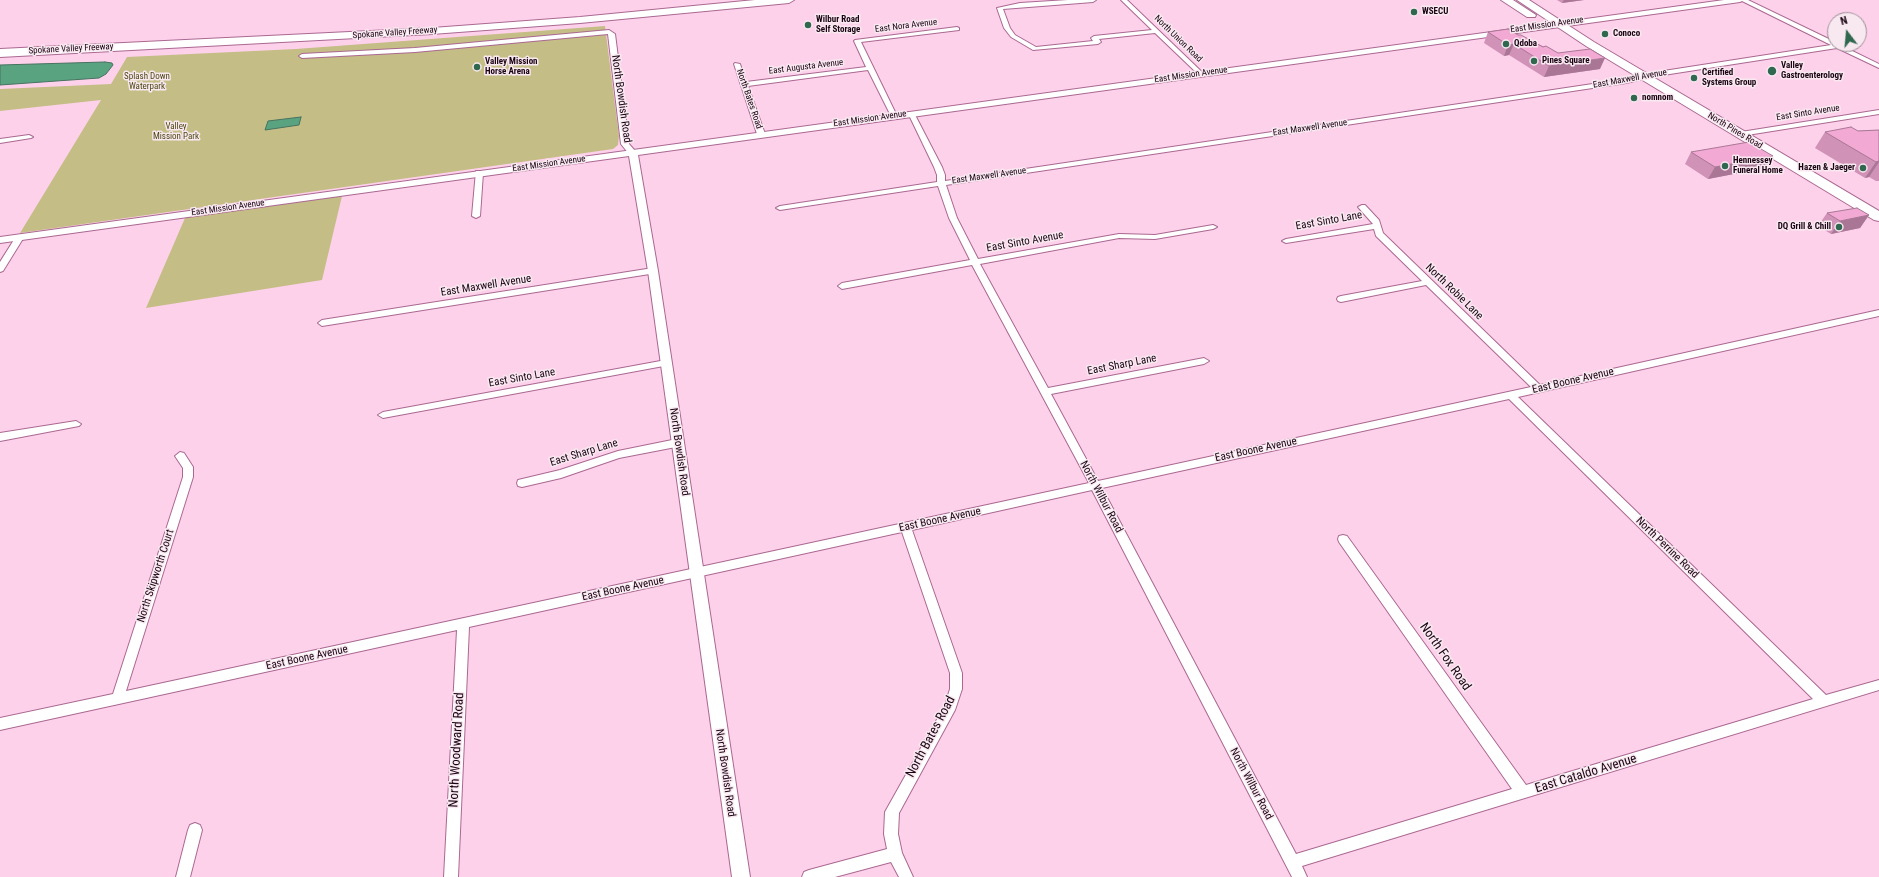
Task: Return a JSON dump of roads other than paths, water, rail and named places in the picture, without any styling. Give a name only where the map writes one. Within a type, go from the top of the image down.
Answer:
[{"type":"highway","points":[[551,11],[583,10],[690,0]]},
{"type":"highway","name":"Spokane Valley Freeway","points":[[0,53],[432,31],[580,20],[789,0]]},
{"type":"highway","name":"Spokane Valley Freeway","points":[[0,43],[271,30],[426,20]]},
{"type":"main road","name":"North Pines Road","points":[[1506,0],[1548,25],[1590,44]]},
{"type":"main road","name":"North Pines Road","points":[[1522,0],[1590,44],[1879,217]]},
{"type":"street","points":[[1094,0],[1020,5],[1000,8],[1007,28],[1013,36],[1035,49],[1098,42],[1094,38],[1157,31]]},
{"type":"street","name":"North Union Road","points":[[1124,0],[1201,74]]},
{"type":"street","points":[[1741,0],[1827,41]]},
{"type":"street","name":"East Mission Avenue","points":[[0,240],[1548,25],[1741,0]]},
{"type":"street","name":"East Nora Avenue","points":[[870,68],[857,41],[958,29]]},
{"type":"street","name":"North Bowdish Road","points":[[302,56],[415,50],[609,32],[612,34],[625,144],[635,158],[653,270],[677,444],[741,877]]},
{"type":"street","name":"East Maxwell Avenue","points":[[780,208],[1560,91],[1827,48]]},
{"type":"street","points":[[1850,52],[1879,66]]},
{"type":"street","name":"North Bates Road","points":[[737,64],[761,134]]},
{"type":"street","points":[[870,68],[894,116]]},
{"type":"street","name":"East Augusta Avenue","points":[[745,84],[870,68]]},
{"type":"street","name":"East Sinto Avenue","points":[[1741,134],[1879,112]]},
{"type":"street","name":"North Wilbur Road","points":[[911,113],[938,168],[941,176],[941,183],[953,218],[975,262],[1095,485],[1300,877]]},
{"type":"street","points":[[0,141],[29,137]]},
{"type":"street","points":[[476,216],[479,173]]},
{"type":"street","name":"North Robie Lane","points":[[1362,207],[1376,222],[1379,234],[1538,389]]},
{"type":"street","name":"East Sinto Lane","points":[[1286,241],[1377,226]]},
{"type":"street","name":"East Sinto Avenue","points":[[842,286],[1119,236],[1155,237],[1213,227]]},
{"type":"street","points":[[0,269],[20,237]]},
{"type":"street","name":"East Maxwell Avenue","points":[[322,323],[653,270]]},
{"type":"street","points":[[1341,299],[1428,282]]},
{"type":"street","name":"East Boone Avenue","points":[[0,724],[1511,395],[1879,313]]},
{"type":"street","name":"East Sharp Lane","points":[[1045,392],[1204,361]]},
{"type":"street","name":"East Sinto Lane","points":[[383,415],[666,363]]},
{"type":"street","name":"North Perrine Road","points":[[1511,395],[1823,702]]},
{"type":"street","points":[[0,437],[76,424]]},
{"type":"street","name":"East Sharp Lane","points":[[522,483],[561,474],[618,455],[677,444]]},
{"type":"street","name":"North Skipworth Court","points":[[118,698],[188,477],[188,467],[180,456]]},
{"type":"street","name":"North Bates Road","points":[[906,527],[956,673],[956,690],[951,706],[892,812],[891,834],[895,854],[906,877]]},
{"type":"street","name":"North Fox Road","points":[[1344,539],[1523,792]]},
{"type":"street","name":"North Woodward Road","points":[[451,877],[463,624]]},
{"type":"street","name":"East Cataldo Avenue","points":[[1293,862],[1879,685]]},
{"type":"street","points":[[184,877],[195,830]]},
{"type":"street","points":[[809,877],[895,854]]},
{"type":"place","name":"WSECU","points":[[1414,12]]},
{"type":"place","name":"Wilbur Road Self Storage","points":[[808,25]]},
{"type":"place","name":"Conoco","points":[[1605,34]]},
{"type":"place","name":"Qdoba","points":[[1506,44]]},
{"type":"place","name":"Pines Square","points":[[1534,61]]},
{"type":"place","name":"Valley Mission Horse Arena","points":[[477,67]]},
{"type":"place","name":"Valley Gastroenterology","points":[[1772,71]]},
{"type":"place","name":"Certified Systems Group","points":[[1694,78]]},
{"type":"place","name":"nomnom","points":[[1634,98]]},
{"type":"place","name":"Hennessey Funeral Home","points":[[1725,166]]},
{"type":"place","name":"Hazen & Jaeger","points":[[1863,168]]},
{"type":"place","name":"DQ Grill & Chill","points":[[1839,227]]},
{"type":"park label","name":"Splash Down Waterpark","points":[[147,82]]},
{"type":"park label","name":"Valley Mission Park","points":[[176,132]]}]
